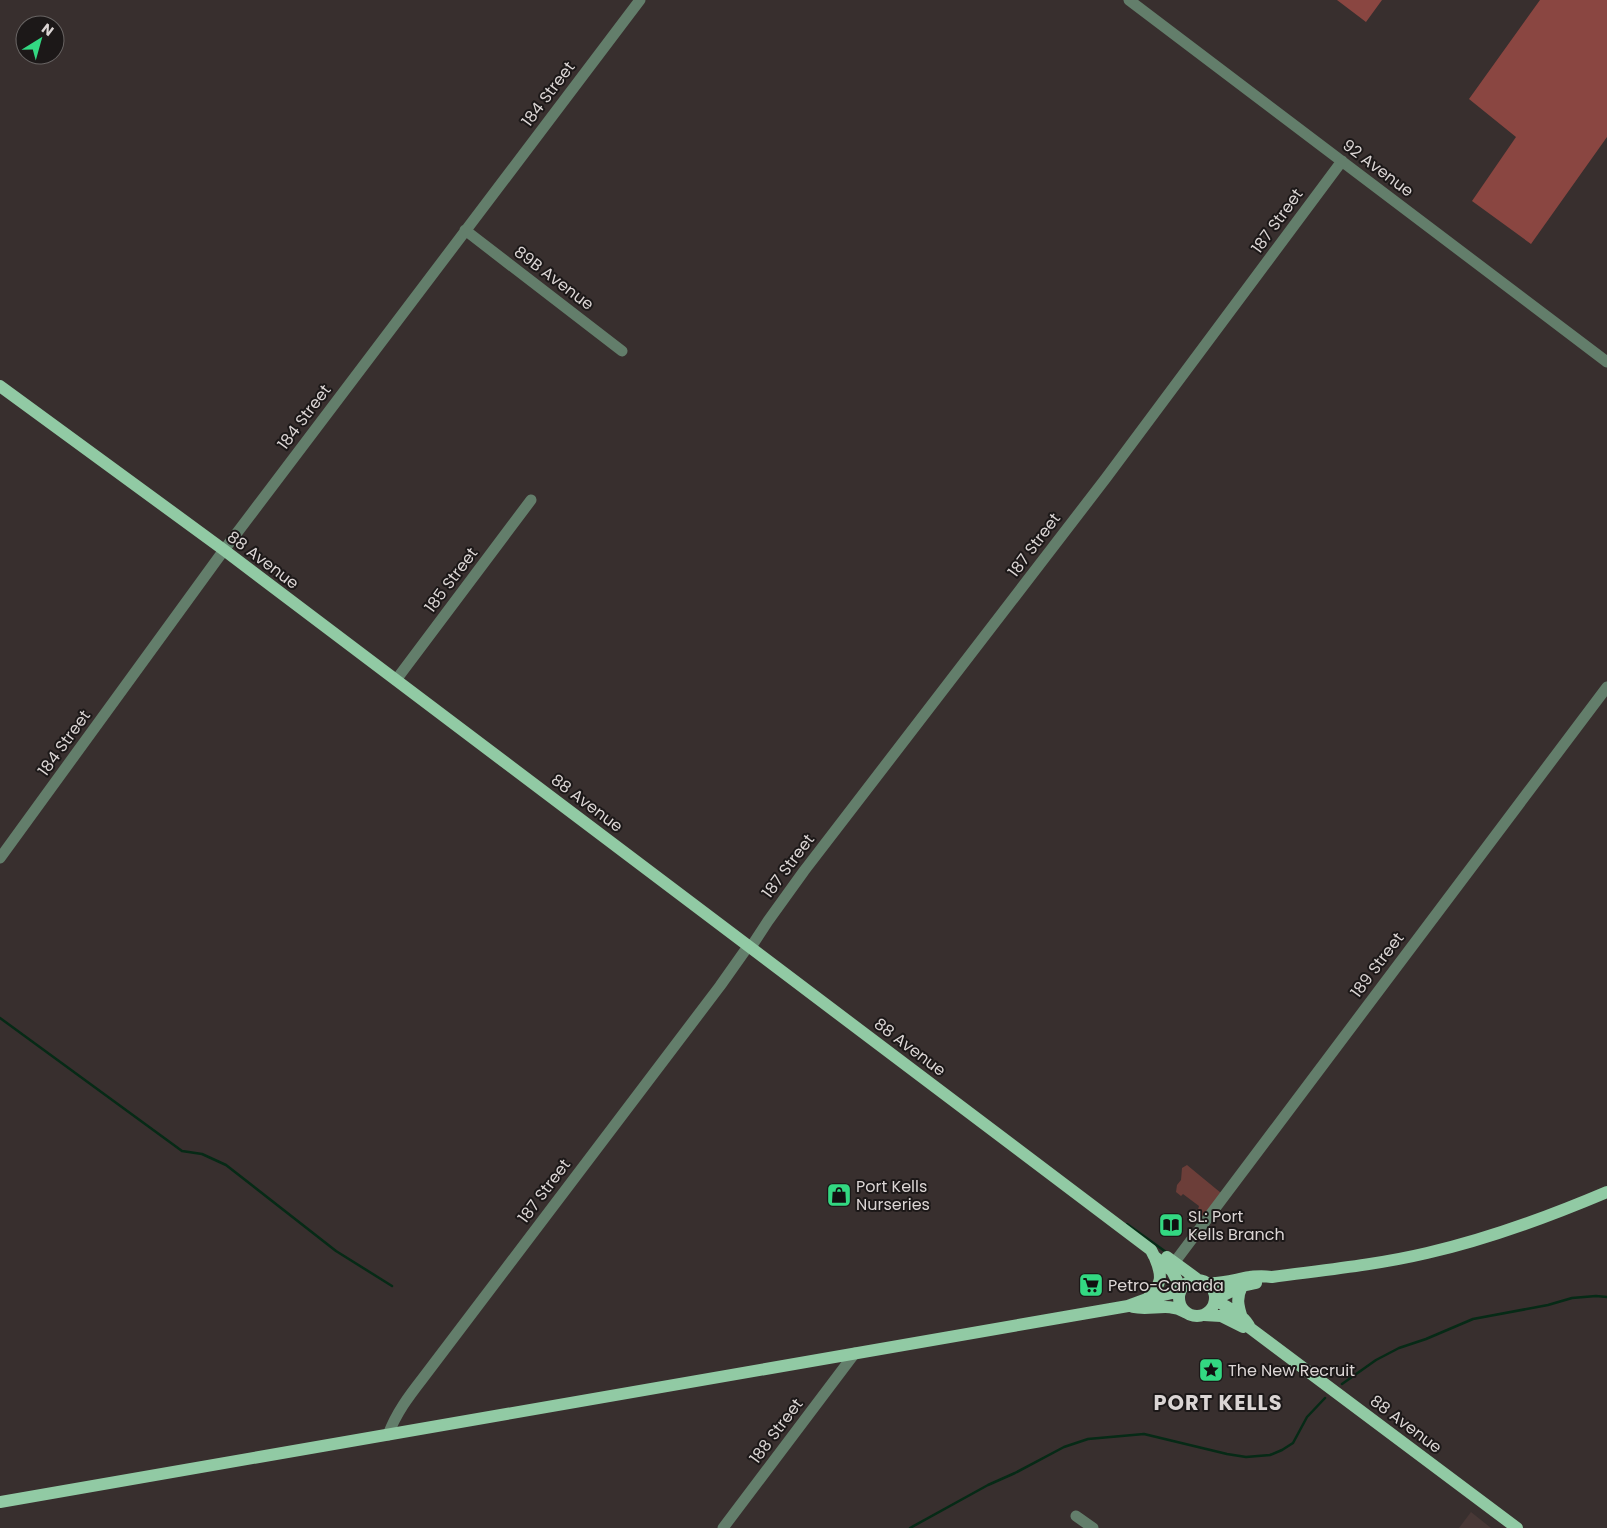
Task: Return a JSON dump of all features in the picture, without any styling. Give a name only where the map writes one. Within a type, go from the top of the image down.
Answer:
[{"type":"main road","name":"88 Avenue","points":[[0,386],[224,550],[750,946],[1152,1253],[1172,1271],[1181,1290]]},
{"type":"main road","points":[[1185,1312],[1179,1302],[1181,1290],[1188,1282],[1224,1283],[1247,1276],[1272,1277],[1350,1268],[1451,1247],[1527,1224],[1607,1192]]},
{"type":"main road","name":"88 Avenue","points":[[1152,1253],[1163,1254],[1203,1281]]},
{"type":"main road","points":[[1147,1299],[1160,1283],[1160,1270],[1152,1253]]},
{"type":"main road","points":[[1216,1299],[1242,1286],[1264,1281],[1272,1277]]},
{"type":"main road","points":[[1128,1306],[1137,1308],[1178,1307],[1194,1316],[1204,1315],[1211,1310],[1216,1299],[1215,1292],[1203,1281]]},
{"type":"main road","points":[[1242,1286],[1237,1302],[1246,1323]]},
{"type":"main road","points":[[0,1502],[1128,1306],[1181,1290]]},
{"type":"main road","name":"88 Avenue","points":[[1216,1299],[1517,1528]]},
{"type":"main road","name":"88 Avenue","points":[[1204,1315],[1221,1316],[1246,1328],[1246,1323]]},
{"type":"street","name":"184 Street","points":[[0,858],[224,550],[640,0]]},
{"type":"street","name":"92 Avenue","points":[[1129,0],[1342,161],[1605,355]]},
{"type":"street","name":"187 Street","points":[[388,1434],[402,1406],[708,1002],[800,877],[1106,478],[1342,161]]},
{"type":"street","name":"89B Avenue","points":[[465,230],[622,351]]},
{"type":"street","name":"185 Street","points":[[396,680],[531,500]]},
{"type":"street","name":"189 Street","points":[[1174,1263],[1607,688]]},
{"type":"street","name":"188 Street","points":[[723,1528],[855,1353]]},
{"type":"street","points":[[1076,1516],[1093,1528]]},
{"type":"shaded area","points":[[1337,0],[1382,0],[1366,22]]},
{"type":"shaded area","points":[[1540,0],[1607,0],[1607,137],[1531,244],[1472,201],[1516,137],[1469,99]]},
{"type":"shaded area","points":[[1187,1165],[1221,1193],[1202,1218],[1197,1213],[1199,1206],[1183,1194],[1181,1196],[1176,1192],[1177,1185],[1181,1180],[1182,1168]]},
{"type":"shaded area","points":[[1471,1512],[1491,1528],[1459,1528]]},
{"type":"waterway","points":[[0,1018],[182,1151],[202,1154],[226,1165],[336,1251],[392,1286]]},
{"type":"waterway","points":[[1127,1224],[1166,1252]]},
{"type":"waterway","points":[[1342,1384],[1376,1360],[1399,1348],[1473,1319],[1548,1305],[1572,1298],[1607,1297]]},
{"type":"waterway","points":[[910,1528],[988,1485],[1064,1447],[1088,1439],[1144,1434],[1227,1454],[1246,1457],[1270,1455],[1293,1443],[1307,1417],[1325,1398]]},
{"type":"place","name":"Port Kells Nurseries","points":[[839,1195]]},
{"type":"place","name":"SL: Port Kells Branch","points":[[1171,1225]]},
{"type":"place","name":"Petro-Canada","points":[[1091,1285]]},
{"type":"place","name":"The New Recruit","points":[[1211,1370]]},
{"type":"district","name":"PORT KELLS","points":[[1218,1402]]}]
